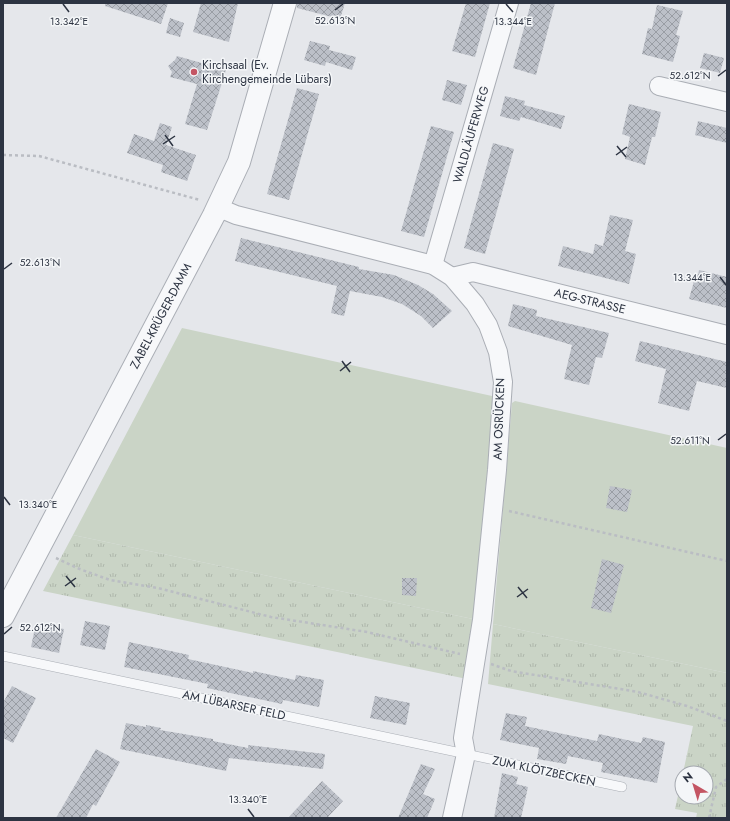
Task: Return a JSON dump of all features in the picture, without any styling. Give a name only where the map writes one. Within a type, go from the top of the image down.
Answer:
[{"type":"street","name":"ZABEL-KRÜGER-DAMM","points":[[3,616],[217,208],[239,162],[284,3]]},
{"type":"street","name":"WALDLÄUFERWEG","points":[[433,265],[509,3]]},
{"type":"street","points":[[659,86],[727,102]]},
{"type":"street","name":"AM OSRÜCKEN","points":[[217,208],[236,215],[433,265],[452,277],[475,304],[488,325],[498,352],[503,382],[482,620],[463,738],[466,754],[452,818]]},
{"type":"street","name":"AEG-STRASSE","points":[[452,277],[473,272],[727,335]]},
{"type":"lane","name":"AM LÜBARSER FELD","points":[[3,656],[466,754]]},
{"type":"lane","name":"ZUM KLÖTZBECKEN","points":[[466,754],[622,787]]},
{"type":"path","points":[[3,154],[39,156],[200,200],[217,208]]},
{"type":"path","points":[[493,507],[727,561]]},
{"type":"path","points":[[56,558],[77,568],[110,580],[158,588],[270,618],[367,632],[476,658],[511,671],[638,692],[688,706],[727,721]]},
{"type":"path","points":[[709,818],[716,787],[727,779]]},
{"type":"green space","points":[[182,328],[492,396],[494,400],[473,619],[73,535]]},
{"type":"green space","points":[[515,401],[727,448],[727,673],[493,624],[512,403]]},
{"type":"green space","points":[[73,535],[473,619],[467,679],[43,591]]},
{"type":"green space","points":[[493,624],[727,673],[727,818],[696,818],[697,813],[675,809],[676,805],[714,805],[714,765],[685,765],[693,726],[488,684]]},
{"type":"building","points":[[105,3],[168,3],[161,24],[105,6]]},
{"type":"building","points":[[201,3],[238,3],[229,42],[193,32]]},
{"type":"building","points":[[297,3],[345,3],[340,19],[297,8]]},
{"type":"building","points":[[466,3],[490,3],[475,57],[452,51]]},
{"type":"building","points":[[531,3],[555,3],[536,75],[513,68]]},
{"type":"building","points":[[657,5],[683,11],[676,35],[680,36],[673,62],[642,54],[648,28],[652,29]]},
{"type":"building","points":[[170,18],[184,23],[180,37],[166,33]]},
{"type":"building","points":[[310,41],[330,46],[329,50],[356,57],[352,70],[326,62],[325,66],[304,60]]},
{"type":"building","points":[[704,53],[724,58],[720,73],[700,68]]},
{"type":"building","points":[[177,56],[226,70],[207,130],[185,124],[197,84],[170,77],[172,72],[168,66]]},
{"type":"building","points":[[447,80],[467,85],[461,105],[442,100]]},
{"type":"building","points":[[297,88],[319,94],[289,200],[267,194]]},
{"type":"building","points":[[505,96],[525,101],[524,105],[565,116],[561,129],[521,117],[519,121],[500,116]]},
{"type":"building","points":[[629,104],[661,112],[655,137],[652,137],[645,165],[625,159],[630,137],[622,134]]},
{"type":"building","points":[[698,121],[727,128],[727,143],[695,135]]},
{"type":"building","points":[[160,123],[172,127],[166,145],[196,155],[187,181],[161,172],[163,165],[127,153],[134,134],[154,141]]},
{"type":"building","points":[[431,126],[454,132],[424,237],[401,231]]},
{"type":"building","points":[[493,143],[514,149],[485,254],[464,248]]},
{"type":"building","points":[[610,215],[633,220],[625,251],[636,254],[629,284],[558,266],[563,246],[593,254],[595,244],[603,246]]},
{"type":"building","points":[[241,238],[359,267],[359,269],[394,275],[418,285],[433,294],[452,311],[433,328],[421,316],[402,304],[382,297],[350,291],[344,316],[331,313],[337,286],[235,261]]},
{"type":"building","points":[[699,270],[727,277],[727,308],[689,299],[696,274],[698,275]]},
{"type":"building","points":[[513,304],[537,310],[536,316],[609,333],[602,358],[596,357],[589,385],[564,379],[572,345],[508,326]]},
{"type":"building","points":[[640,341],[727,362],[727,388],[697,381],[689,411],[658,403],[666,369],[635,361]]},
{"type":"building","points":[[610,486],[632,490],[627,512],[606,508]]},
{"type":"building","points":[[602,559],[624,565],[611,613],[591,608]]},
{"type":"building","points":[[402,578],[417,578],[416,596],[402,595]]},
{"type":"building","points":[[85,621],[110,626],[105,650],[80,645]]},
{"type":"building","points":[[36,623],[64,629],[59,653],[31,647]]},
{"type":"building","points":[[129,642],[189,655],[188,659],[253,673],[253,671],[295,680],[296,675],[324,680],[319,707],[283,700],[282,704],[207,688],[208,684],[124,667]]},
{"type":"building","points":[[12,686],[36,698],[13,743],[3,738],[3,703]]},
{"type":"building","points":[[375,696],[410,703],[406,725],[370,718]]},
{"type":"building","points":[[506,713],[527,717],[525,726],[597,741],[599,734],[641,743],[643,737],[665,742],[657,783],[601,772],[603,763],[568,756],[566,764],[537,759],[539,748],[500,740]]},
{"type":"building","points":[[126,723],[161,728],[160,730],[213,739],[213,741],[248,748],[248,745],[325,754],[323,769],[229,758],[226,771],[120,749]]},
{"type":"building","points":[[96,749],[120,762],[96,806],[93,804],[86,818],[56,818]]},
{"type":"building","points":[[421,764],[435,769],[423,794],[435,799],[427,818],[398,818]]},
{"type":"building","points":[[502,773],[518,777],[516,784],[528,787],[521,818],[494,818]]},
{"type":"building","points":[[322,781],[343,801],[327,818],[288,818]]},
{"type":"place","name":"Kirchsaal (Ev. Kirchengemeinde Lübars)","points":[[194,72]]}]
